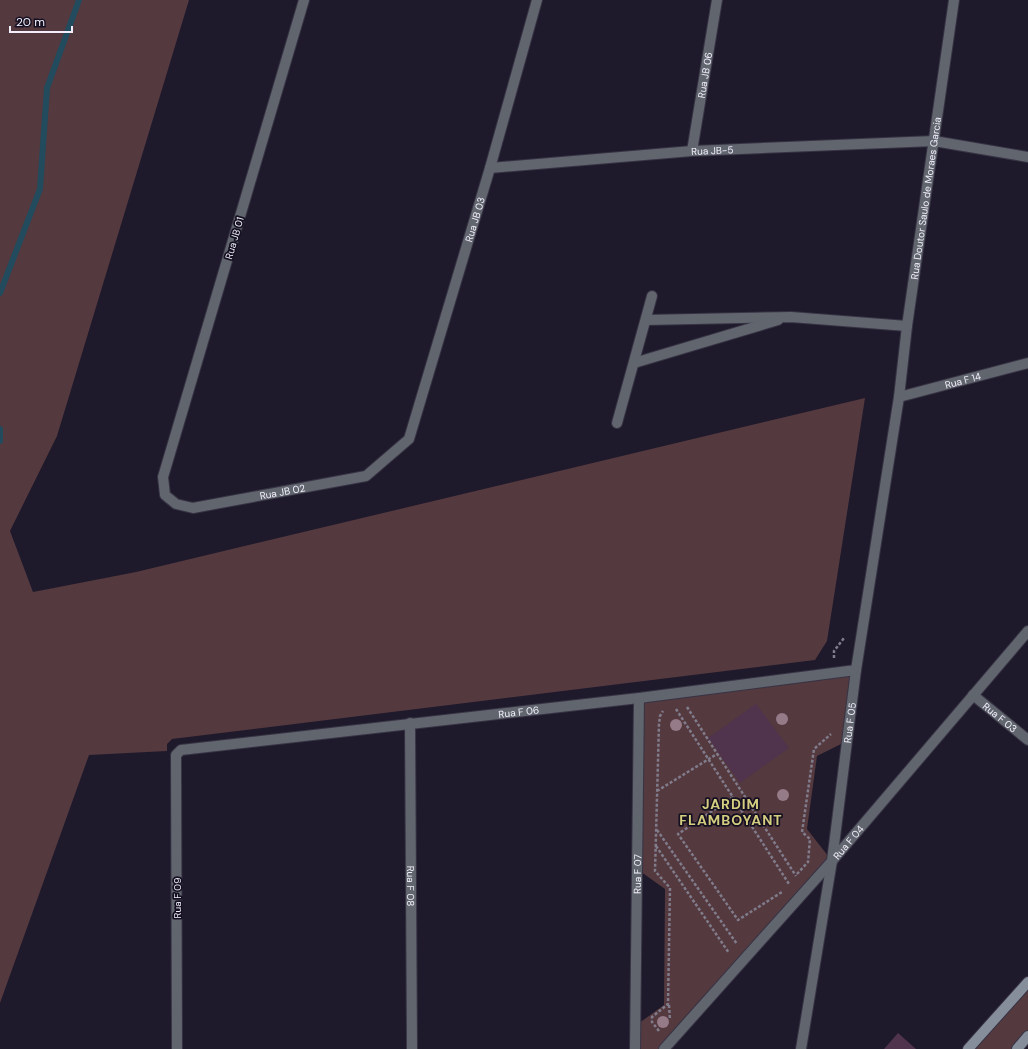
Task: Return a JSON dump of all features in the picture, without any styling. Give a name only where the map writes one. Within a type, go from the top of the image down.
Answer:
[{"type":"main road","points":[[968,1049],[1028,982]]},
{"type":"main road","points":[[1017,1049],[1028,1036]]},
{"type":"street","name":"Rua JB 01","points":[[163,476],[304,0]]},
{"type":"street","name":"Rua JB 03","points":[[409,438],[490,168],[537,0]]},
{"type":"street","name":"Rua JB 06","points":[[692,151],[717,0]]},
{"type":"street","name":"Rua Doutor Saulo de Moraes Garcia","points":[[899,397],[907,326],[954,0]]},
{"type":"street","name":"Rua JB-5","points":[[490,168],[692,151],[934,141],[1028,157]]},
{"type":"street","points":[[617,423],[652,296]]},
{"type":"street","points":[[646,320],[791,317],[907,326]]},
{"type":"street","points":[[634,363],[791,317]]},
{"type":"street","name":"Rua F 14","points":[[899,397],[1028,363]]},
{"type":"street","name":"Rua F 05","points":[[801,1049],[832,861],[856,670],[899,397]]},
{"type":"street","name":"Rua JB 02","points":[[163,476],[165,495],[176,504],[194,508],[366,476],[409,438]]},
{"type":"street","name":"Rua F 04","points":[[664,1049],[832,861],[1028,631]]},
{"type":"street","name":"Rua F 06","points":[[181,750],[639,698],[856,670]]},
{"type":"street","name":"Rua F 03","points":[[973,695],[1028,740]]},
{"type":"street","name":"Rua F 07","points":[[635,1049],[639,698]]},
{"type":"street","name":"Rua F 08","points":[[410,723],[412,1049]]},
{"type":"street","name":"Rua F 09","points":[[177,1049],[176,755],[181,750]]},
{"type":"path","points":[[684,703],[796,876]]},
{"type":"path","points":[[673,704],[789,884]]},
{"type":"path","points":[[657,791],[717,754]]},
{"type":"path","points":[[733,797],[678,834],[738,920],[782,892]]},
{"type":"path","points":[[656,829],[737,944]]},
{"type":"path","points":[[656,846],[729,953]]},
{"type":"path","points":[[668,1004],[670,1022]]},
{"type":"shaded area","points":[[0,0],[189,0],[57,436],[10,531],[33,592],[136,572],[865,398],[827,641],[815,660],[172,739],[167,744],[167,751],[89,755],[0,1003]]},
{"type":"shaded area","points":[[856,670],[847,741],[817,756],[807,829],[832,861],[664,1049],[635,1049],[635,1026],[664,1005],[665,889],[637,869],[639,698]]},
{"type":"shaded area","points":[[1028,982],[1028,1036],[1017,1049],[968,1049]]},
{"type":"building","points":[[756,704],[789,748],[740,783],[708,738]]},
{"type":"building","points":[[898,1033],[916,1049],[884,1049]]},
{"type":"waterway","points":[[0,293],[40,189],[47,88],[79,0]]},
{"type":"waterway","points":[[0,429],[0,441]]},
{"type":"district","name":"JARDIM FLAMBOYANT","points":[[731,812]]}]
